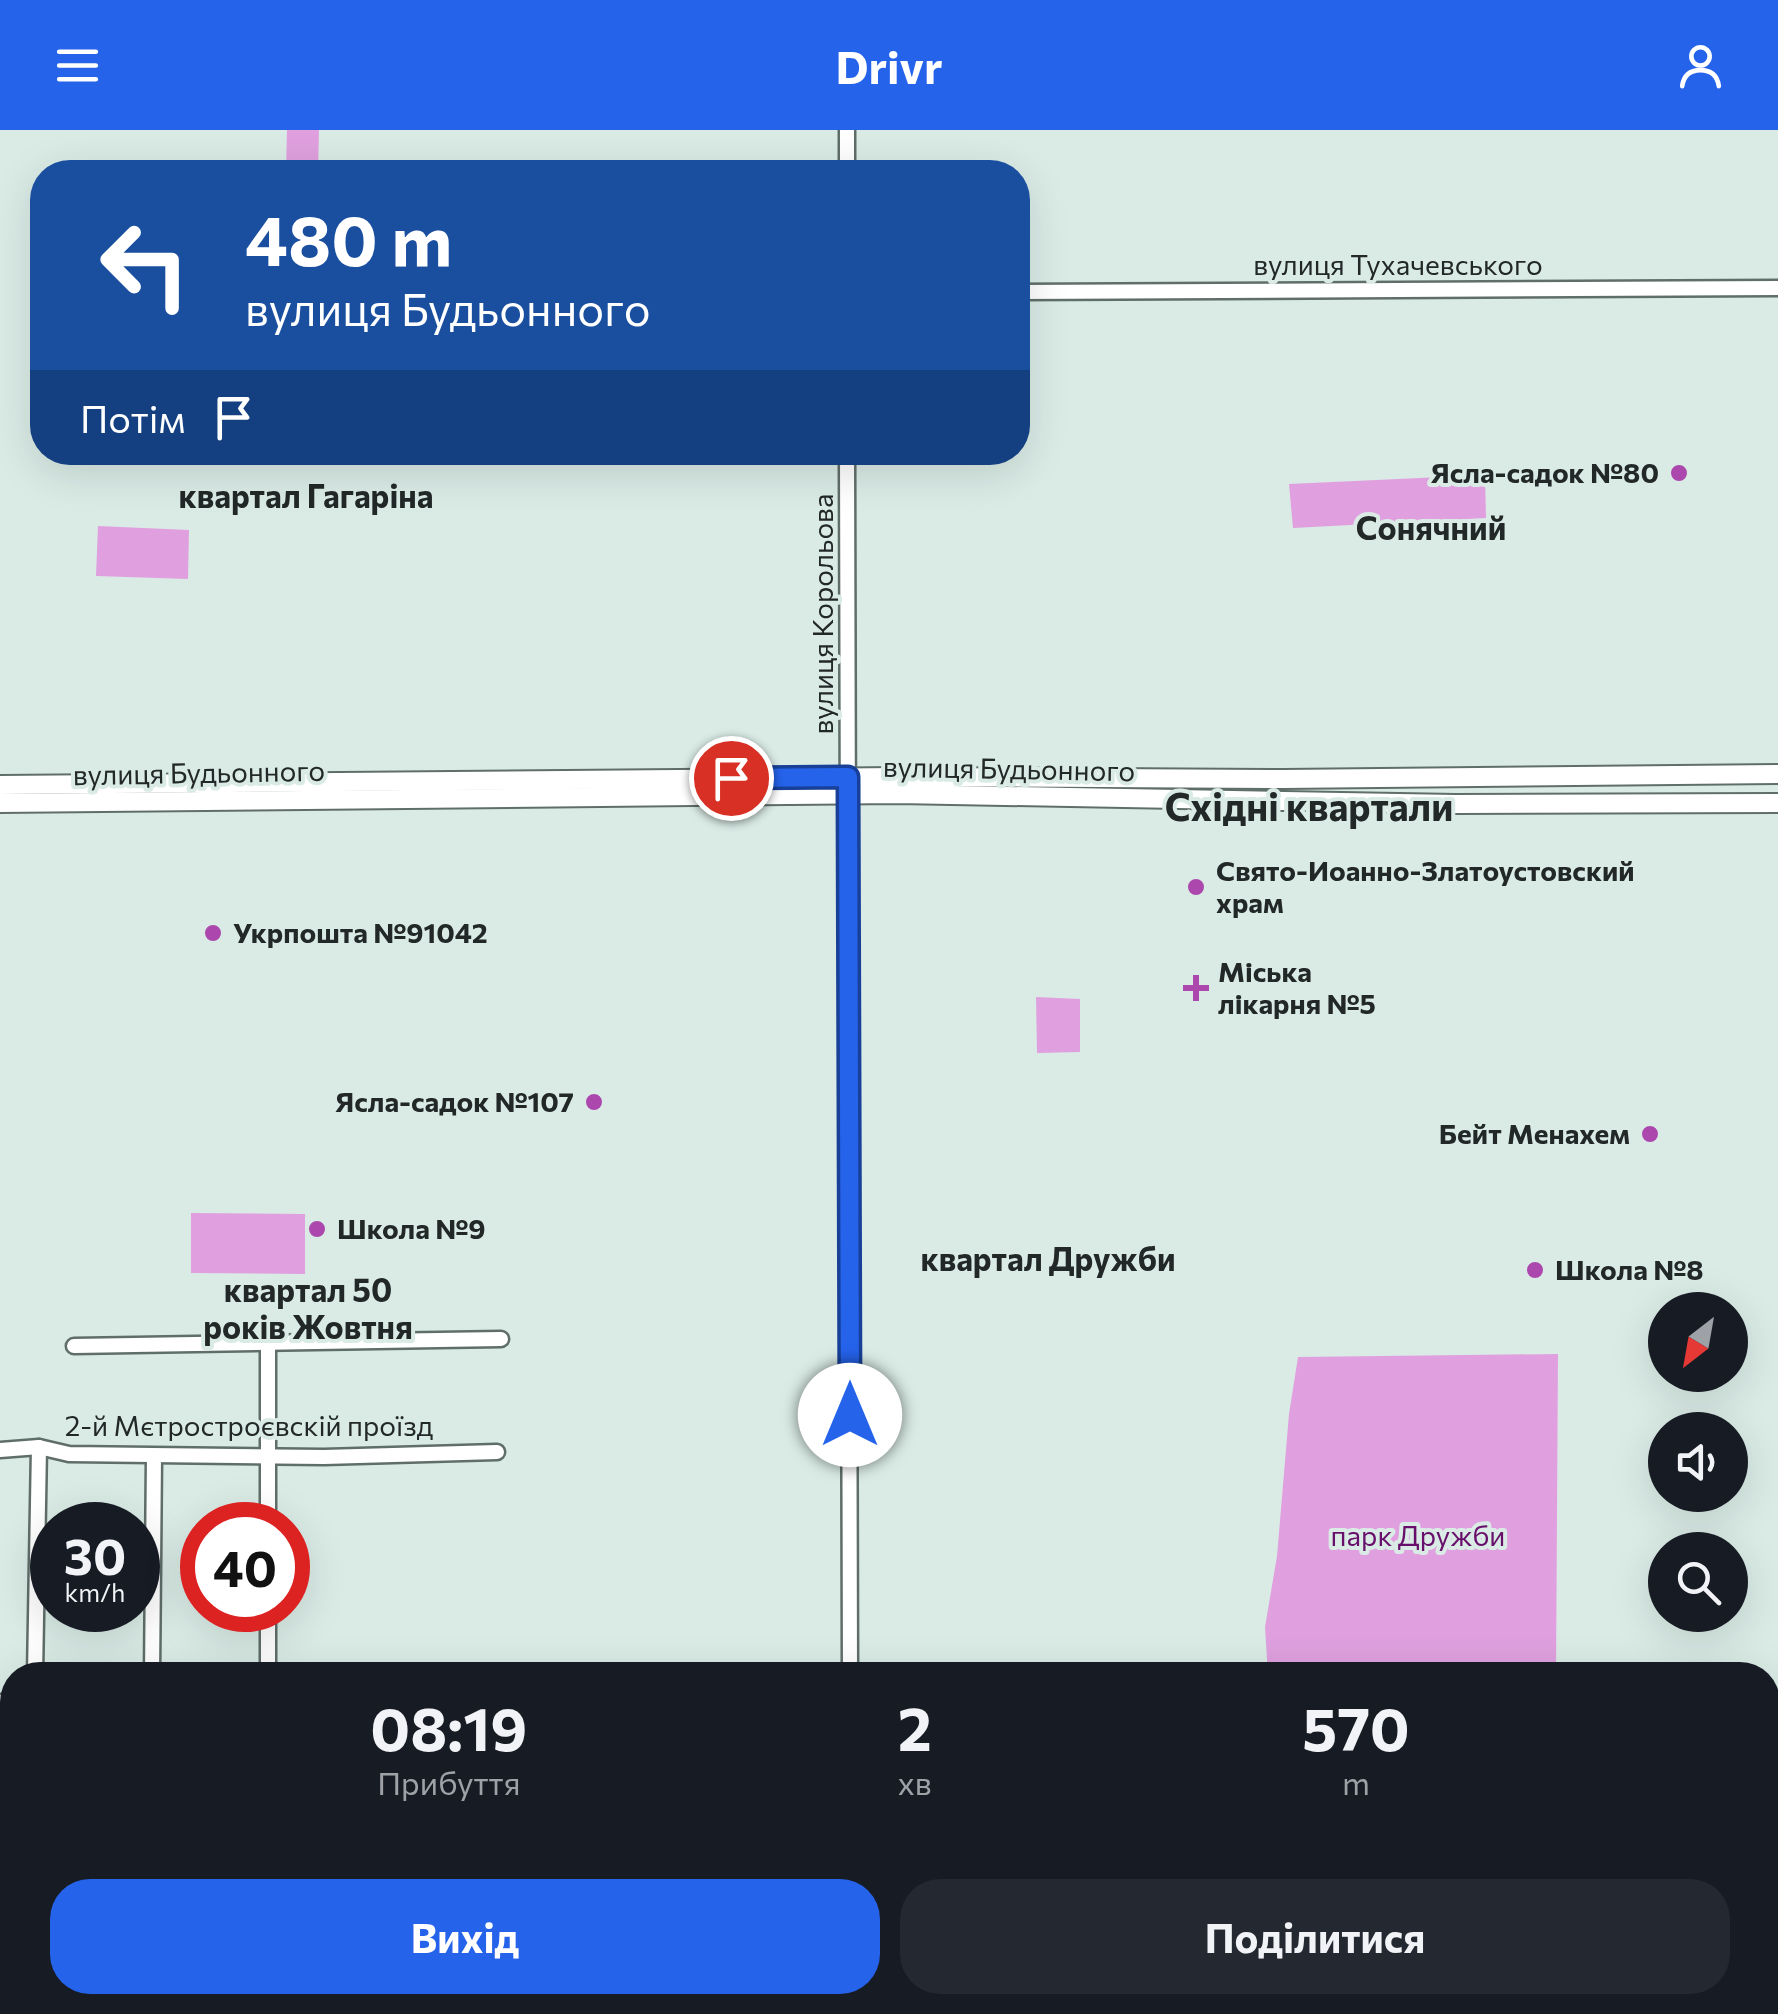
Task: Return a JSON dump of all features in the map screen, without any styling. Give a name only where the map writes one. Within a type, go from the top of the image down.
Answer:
[{"type":"main road","name":"вулиця Будьонного","points":[[0,803],[848,786],[1778,774]]},
{"type":"main road","name":"вулиця Будьонного","points":[[0,785],[848,786],[1456,804],[1778,803]]},
{"type":"street","points":[[847,130],[847,160]]},
{"type":"street","name":"вулиця Тухачевського","points":[[1030,292],[1778,288]]},
{"type":"street","name":"вулиця Корольова","points":[[848,465],[850,1662]]},
{"type":"street","points":[[74,1346],[501,1339]]},
{"type":"street","points":[[268,1342],[268,1502]]},
{"type":"street","points":[[35,1662],[39,1447]]},
{"type":"street","name":"2-й Мєтростроєвскій проїзд","points":[[0,1450],[39,1447],[69,1454],[154,1456],[498,1452]]},
{"type":"street","points":[[152,1662],[154,1456]]},
{"type":"street","points":[[268,1632],[268,1662]]},
{"type":"green space","points":[[287,130],[319,130],[318,160],[286,160]]},
{"type":"green space","points":[[1485,475],[1486,518],[1293,528],[1289,484]]},
{"type":"green space","points":[[98,526],[189,530],[188,579],[96,576]]},
{"type":"green space","points":[[1036,997],[1080,999],[1080,1052],[1037,1053]]},
{"type":"green space","points":[[191,1213],[305,1214],[305,1274],[191,1273]]},
{"type":"green space","name":"парк Дружби","points":[[1558,1354],[1556,1662],[1267,1662],[1265,1627],[1277,1556],[1298,1357]]},
{"type":"place","name":"Ясла-садок №80","points":[[1679,473]]},
{"type":"place","name":"Свято-Иоанно-Златоустовский храм","points":[[1196,887]]},
{"type":"place","name":"Укрпошта №91042","points":[[213,933]]},
{"type":"place","name":"Міська лікарня №5","points":[[1196,988]]},
{"type":"place","name":"Ясла-садок №107","points":[[594,1102]]},
{"type":"place","name":"Бейт Менахем","points":[[1650,1134]]},
{"type":"place","name":"Школа №9","points":[[317,1229]]},
{"type":"place","name":"Школа №8","points":[[1535,1270]]},
{"type":"district","name":"квартал Гагаріна","points":[[306,497]]},
{"type":"district","name":"Сонячний","points":[[1431,529]]},
{"type":"district","name":"Східні квартали","points":[[1309,808]]},
{"type":"district","name":"квартал Дружби","points":[[1048,1260]]},
{"type":"district","name":"квартал 50 років Жовтня","points":[[308,1310]]},
{"type":"route","points":[[731,778],[848,777],[850,1415]]}]
